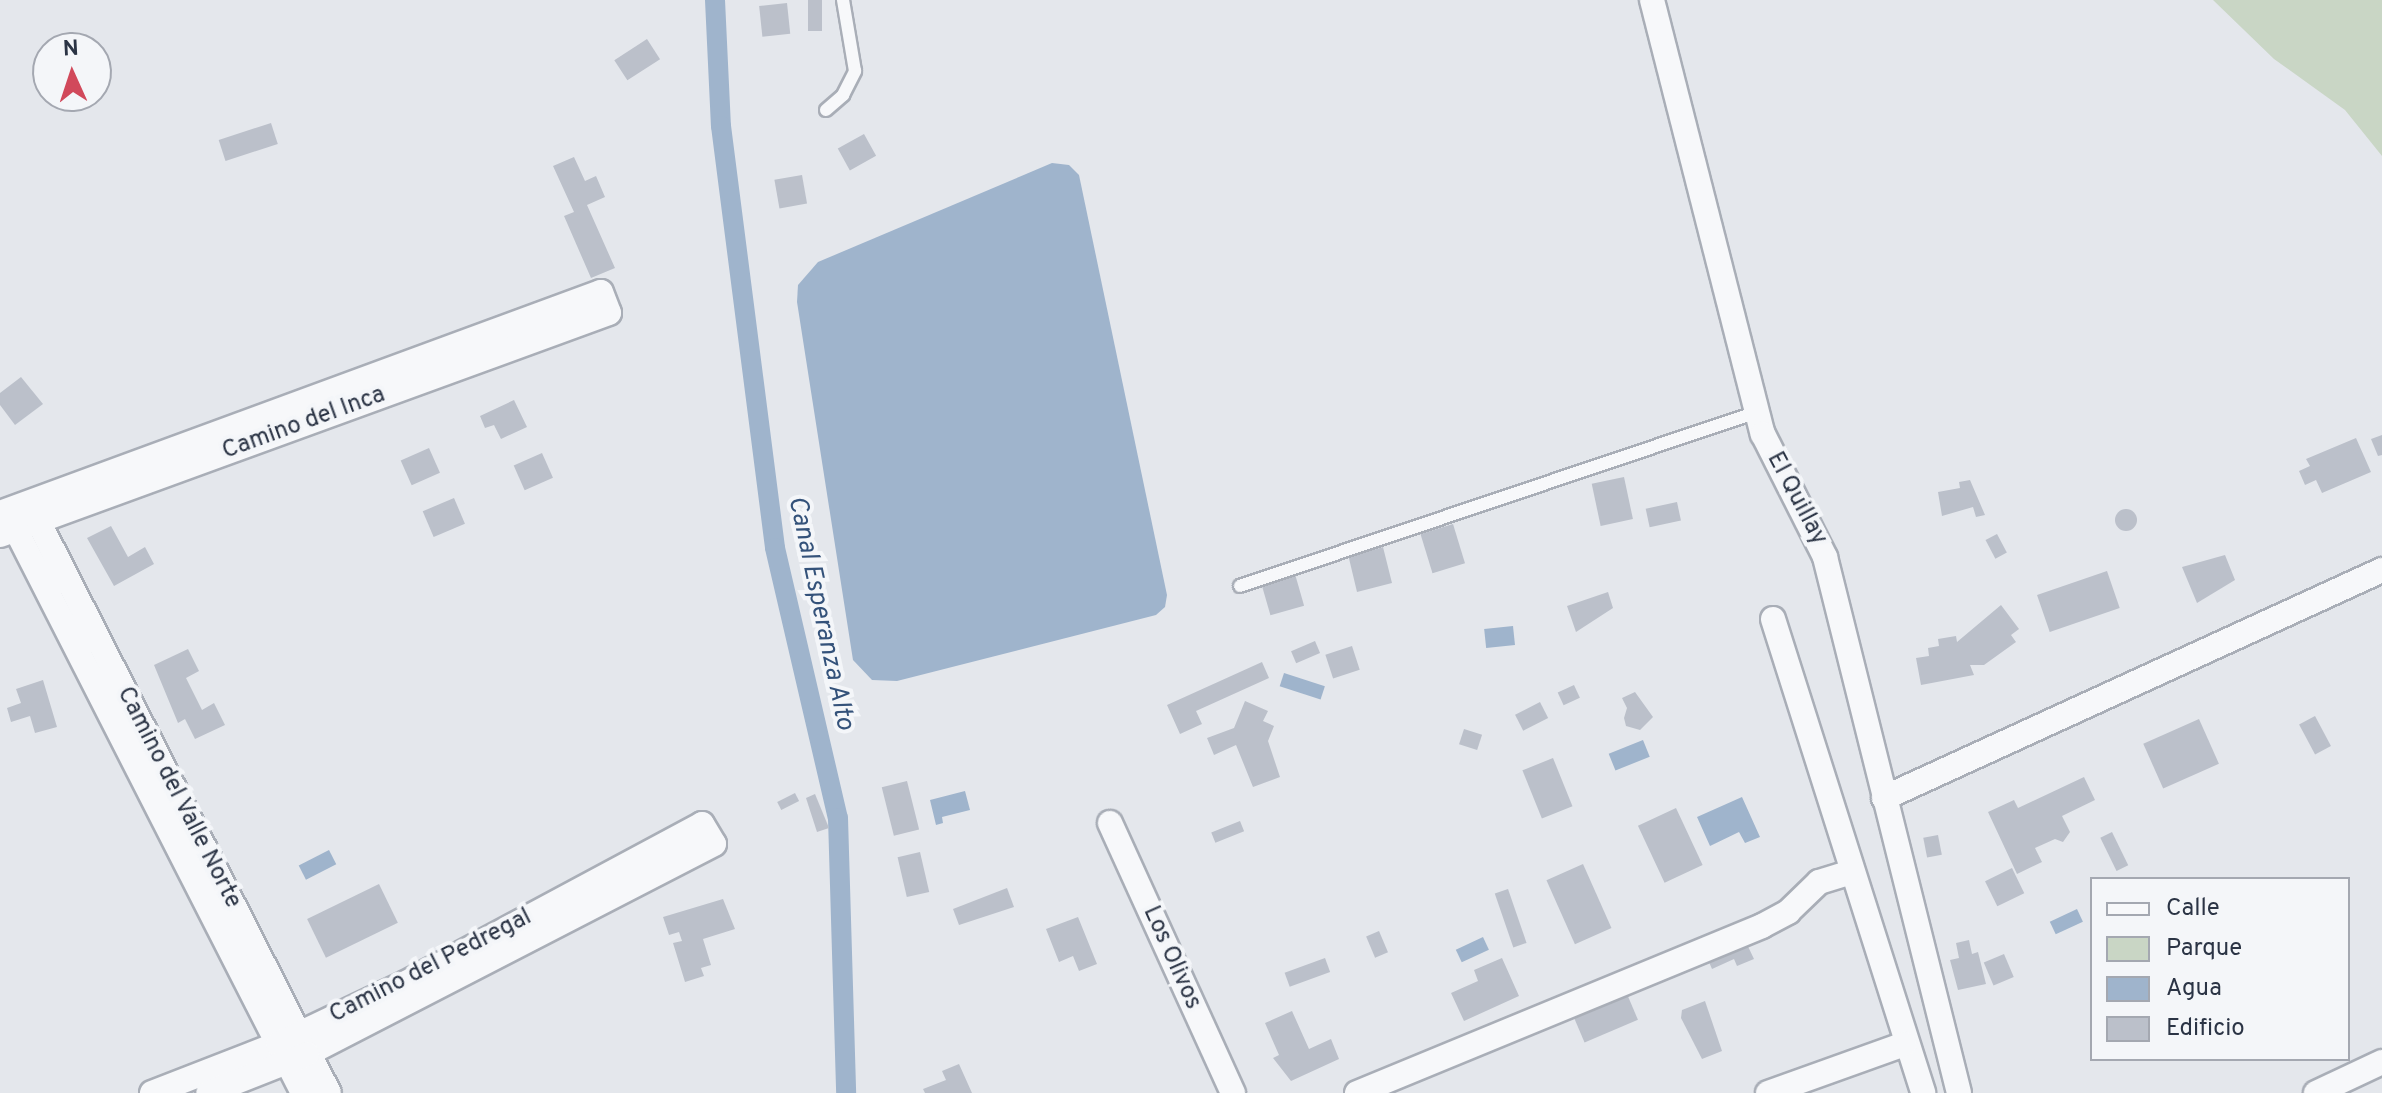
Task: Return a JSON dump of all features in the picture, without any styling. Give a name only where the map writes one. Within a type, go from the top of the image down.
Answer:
[{"type":"street","name":"El Quillay","points":[[1652,0],[1757,412],[1772,455],[1801,502],[1825,557],[1959,1093]]},
{"type":"street","name":"Camino del Inca","points":[[15,519],[605,303]]},
{"type":"street","name":"Camino del Valle Norte","points":[[15,519],[292,1049],[329,1093]]},
{"type":"street","points":[[1884,798],[2382,570]]},
{"type":"street","points":[[1773,619],[1923,1093]]},
{"type":"street","name":"Los Olivos","points":[[1110,823],[1233,1093]]},
{"type":"street","name":"Camino del Pedregal","points":[[208,1093],[708,834]]},
{"type":"street","points":[[1357,1093],[1762,926],[1788,912],[1819,882],[1851,872]]},
{"type":"street","points":[[1769,1093],[1905,1044]]},
{"type":"street","name":"Camino del Valle Norte","points":[[292,1049],[303,1093]]},
{"type":"street","name":"Camino del Pedregal","points":[[152,1093],[292,1049]]},
{"type":"street","points":[[2316,1093],[2382,1062]]},
{"type":"lane","points":[[826,110],[843,95],[855,71],[843,0]]},
{"type":"lane","points":[[1240,586],[1757,412]]},
{"type":"green space","points":[[2213,0],[2382,0],[2382,156],[2345,110],[2274,59]]},
{"type":"water","points":[[1052,163],[1069,165],[1079,175],[1167,595],[1165,607],[1156,615],[897,681],[872,680],[853,660],[797,302],[798,285],[818,262]]},
{"type":"water","points":[[1513,626],[1515,645],[1486,648],[1484,629]]},
{"type":"water","points":[[1284,673],[1325,686],[1321,700],[1280,686]]},
{"type":"water","points":[[1643,740],[1650,757],[1615,771],[1609,754]]},
{"type":"water","points":[[965,791],[970,810],[942,817],[943,823],[936,825],[930,800]]},
{"type":"water","points":[[1742,797],[1760,837],[1745,843],[1739,832],[1710,846],[1697,817]]},
{"type":"water","points":[[329,850],[336,864],[306,880],[299,865]]},
{"type":"water","points":[[2077,909],[2083,922],[2056,934],[2050,922]]},
{"type":"water","points":[[1483,937],[1489,950],[1462,962],[1456,950]]},
{"type":"building","points":[[808,0],[822,0],[822,31],[808,31]]},
{"type":"building","points":[[787,3],[790,34],[762,37],[759,6]]},
{"type":"building","points":[[647,39],[660,59],[627,80],[614,60]]},
{"type":"building","points":[[271,123],[278,144],[225,161],[219,140]]},
{"type":"building","points":[[864,134],[876,156],[850,170],[838,149]]},
{"type":"building","points":[[574,157],[585,181],[596,176],[605,197],[587,205],[615,268],[591,278],[564,216],[574,212],[553,166]]},
{"type":"building","points":[[802,175],[807,204],[779,208],[774,180]]},
{"type":"building","points":[[21,377],[43,404],[15,425],[0,405],[0,393]]},
{"type":"building","points":[[514,400],[527,427],[501,439],[494,425],[485,428],[480,416]]},
{"type":"building","points":[[2382,435],[2382,455],[2378,456],[2371,439]]},
{"type":"building","points":[[2356,438],[2371,472],[2322,493],[2316,480],[2305,485],[2299,471],[2310,466],[2306,459]]},
{"type":"building","points":[[429,448],[440,473],[412,485],[401,461]]},
{"type":"building","points":[[542,453],[553,478],[525,490],[514,466]]},
{"type":"building","points":[[1624,477],[1633,519],[1601,526],[1592,484]]},
{"type":"building","points":[[1970,480],[1985,515],[1976,517],[1973,507],[1942,516],[1938,492],[1960,488],[1959,482]]},
{"type":"building","points":[[454,498],[465,524],[434,537],[423,511]]},
{"type":"building","points":[[1677,502],[1681,521],[1650,527],[1646,509]]},
{"type":"building","points":[[2126,509],[2134,512],[2137,520],[2134,528],[2126,531],[2118,528],[2115,520],[2118,512]]},
{"type":"building","points":[[1453,524],[1465,563],[1432,573],[1420,534]]},
{"type":"building","points":[[111,526],[128,557],[145,547],[154,564],[114,586],[87,538]]},
{"type":"building","points":[[1997,534],[2007,553],[1995,559],[1986,540]]},
{"type":"building","points":[[1372,544],[1373,550],[1383,547],[1392,583],[1357,592],[1347,550]]},
{"type":"building","points":[[2225,555],[2235,580],[2197,603],[2182,567]]},
{"type":"building","points":[[2107,571],[2120,608],[2050,632],[2037,595]]},
{"type":"building","points":[[1295,574],[1304,606],[1270,615],[1261,584]]},
{"type":"building","points":[[1608,592],[1613,608],[1576,632],[1567,606]]},
{"type":"building","points":[[2001,605],[2019,629],[2011,635],[2016,642],[1984,665],[1970,665],[1974,675],[1921,685],[1916,658],[1929,656],[1928,648],[1939,646],[1938,639],[1956,636],[1957,642]]},
{"type":"building","points":[[1315,641],[1320,653],[1296,663],[1291,651]]},
{"type":"building","points":[[1352,646],[1360,670],[1333,678],[1325,655]]},
{"type":"building","points":[[188,649],[199,671],[186,678],[202,710],[214,703],[225,725],[195,739],[185,719],[178,723],[154,665]]},
{"type":"building","points":[[1262,662],[1269,678],[1196,711],[1202,724],[1180,734],[1167,705]]},
{"type":"building","points":[[43,680],[57,727],[35,733],[30,716],[11,722],[7,708],[21,703],[16,689]]},
{"type":"building","points":[[1574,685],[1580,698],[1564,705],[1558,693]]},
{"type":"building","points":[[1635,692],[1653,717],[1640,730],[1626,726],[1624,718],[1627,708],[1622,698]]},
{"type":"building","points":[[1245,701],[1268,711],[1263,721],[1274,726],[1268,741],[1280,777],[1253,787],[1236,745],[1214,755],[1207,738],[1234,728]]},
{"type":"building","points":[[1540,702],[1548,718],[1523,731],[1515,715]]},
{"type":"building","points":[[2315,716],[2331,746],[2315,754],[2299,724]]},
{"type":"building","points":[[2199,719],[2219,764],[2163,789],[2143,744]]},
{"type":"building","points":[[1464,729],[1482,735],[1477,750],[1459,744]]},
{"type":"building","points":[[1553,758],[1572,806],[1542,819],[1522,770]]},
{"type":"building","points":[[2084,777],[2095,800],[2062,816],[2070,832],[2063,842],[2055,839],[2035,848],[2042,862],[2017,874],[1988,812],[2014,800],[2018,808]]},
{"type":"building","points":[[907,781],[919,830],[894,836],[882,787]]},
{"type":"building","points":[[795,793],[799,801],[781,810],[777,802]]},
{"type":"building","points":[[815,794],[829,828],[817,832],[806,798]]},
{"type":"building","points":[[1676,808],[1703,865],[1665,883],[1638,826]]},
{"type":"building","points":[[1240,821],[1244,831],[1215,843],[1211,833]]},
{"type":"building","points":[[2112,832],[2128,865],[2117,871],[2100,838]]},
{"type":"building","points":[[1938,835],[1942,855],[1927,857],[1923,838]]},
{"type":"building","points":[[920,852],[929,892],[907,897],[898,857]]},
{"type":"building","points":[[1583,864],[1611,928],[1575,944],[1546,880]]},
{"type":"building","points":[[2012,868],[2024,893],[1997,906],[1985,881]]},
{"type":"building","points":[[379,884],[398,923],[326,958],[307,919]]},
{"type":"building","points":[[1007,888],[1014,907],[959,925],[953,909]]},
{"type":"building","points":[[1508,889],[1527,943],[1513,947],[1495,894]]},
{"type":"building","points":[[723,899],[735,929],[703,939],[711,965],[701,968],[704,976],[685,982],[673,943],[682,941],[679,932],[669,935],[663,917]]},
{"type":"building","points":[[1078,917],[1097,964],[1079,971],[1073,956],[1059,962],[1046,929]]},
{"type":"building","points":[[1379,931],[1388,952],[1375,958],[1366,936]]},
{"type":"building","points":[[1744,938],[1754,959],[1737,966],[1734,959],[1712,969],[1706,955]]},
{"type":"building","points":[[1969,940],[1972,954],[1978,952],[1986,984],[1958,990],[1950,960],[1959,958],[1956,943]]},
{"type":"building","points":[[2004,954],[2014,977],[1994,986],[1984,963]]},
{"type":"building","points":[[1325,958],[1330,972],[1290,987],[1285,973]]},
{"type":"building","points":[[1502,958],[1519,996],[1464,1021],[1451,993],[1478,981],[1474,970]]},
{"type":"building","points":[[1627,994],[1638,1020],[1585,1042],[1574,1017]]},
{"type":"building","points":[[1705,1001],[1722,1051],[1702,1059],[1681,1018],[1682,1010]]},
{"type":"building","points":[[1292,1011],[1309,1049],[1331,1039],[1339,1059],[1291,1081],[1273,1058],[1279,1055],[1265,1023]]},
{"type":"building","points":[[959,1064],[972,1093],[925,1093],[923,1089],[946,1080],[942,1071]]},
{"type":"waterway","name":"Canal Esperanza Alto","points":[[715,0],[721,126],[775,548],[838,818],[846,1093]]}]
